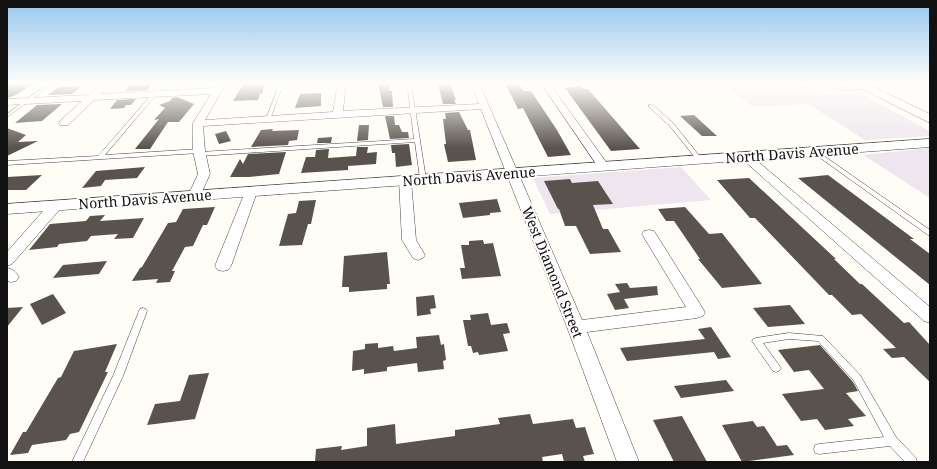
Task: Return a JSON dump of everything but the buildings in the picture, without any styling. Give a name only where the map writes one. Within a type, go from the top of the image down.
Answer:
[{"type":"street","points":[[64,122],[83,105]]},
{"type":"street","points":[[194,196],[204,174],[200,153],[198,123],[209,105]]},
{"type":"street","points":[[338,114],[339,105]]},
{"type":"street","points":[[561,105],[603,166]]},
{"type":"street","points":[[902,105],[930,119]]},
{"type":"street","points":[[198,123],[485,106]]},
{"type":"street","name":"West Diamond Street","points":[[485,106],[576,327],[628,462]]},
{"type":"street","name":"North Davis Avenue","points":[[7,209],[930,143]]},
{"type":"street","points":[[745,156],[930,317]]},
{"type":"street","points":[[405,180],[409,240],[418,255]]},
{"type":"street","points":[[223,266],[251,192]]},
{"type":"street","points":[[7,261],[56,205]]},
{"type":"street","points":[[576,327],[697,312],[649,234]]},
{"type":"lane","points":[[7,116],[22,105]]},
{"type":"lane","points":[[100,157],[145,105]]},
{"type":"lane","points":[[268,119],[273,105]]},
{"type":"lane","points":[[412,105],[423,179]]},
{"type":"lane","points":[[651,106],[671,124],[700,159]]},
{"type":"lane","points":[[7,163],[418,140]]},
{"type":"lane","points":[[814,151],[930,233]]},
{"type":"lane","points":[[77,462],[118,376],[143,311]]},
{"type":"lane","points":[[776,368],[756,341],[789,336],[820,338],[857,378],[892,441],[912,462]]},
{"type":"lane","points":[[819,449],[892,441]]},
{"type":"shaded area","points":[[750,105],[792,105],[753,107]]},
{"type":"shaded area","points":[[809,105],[881,105],[930,131],[930,136],[865,140]]},
{"type":"shaded area","points":[[930,148],[930,198],[863,155]]},
{"type":"shaded area","points":[[681,167],[711,200],[550,214],[533,178]]}]
